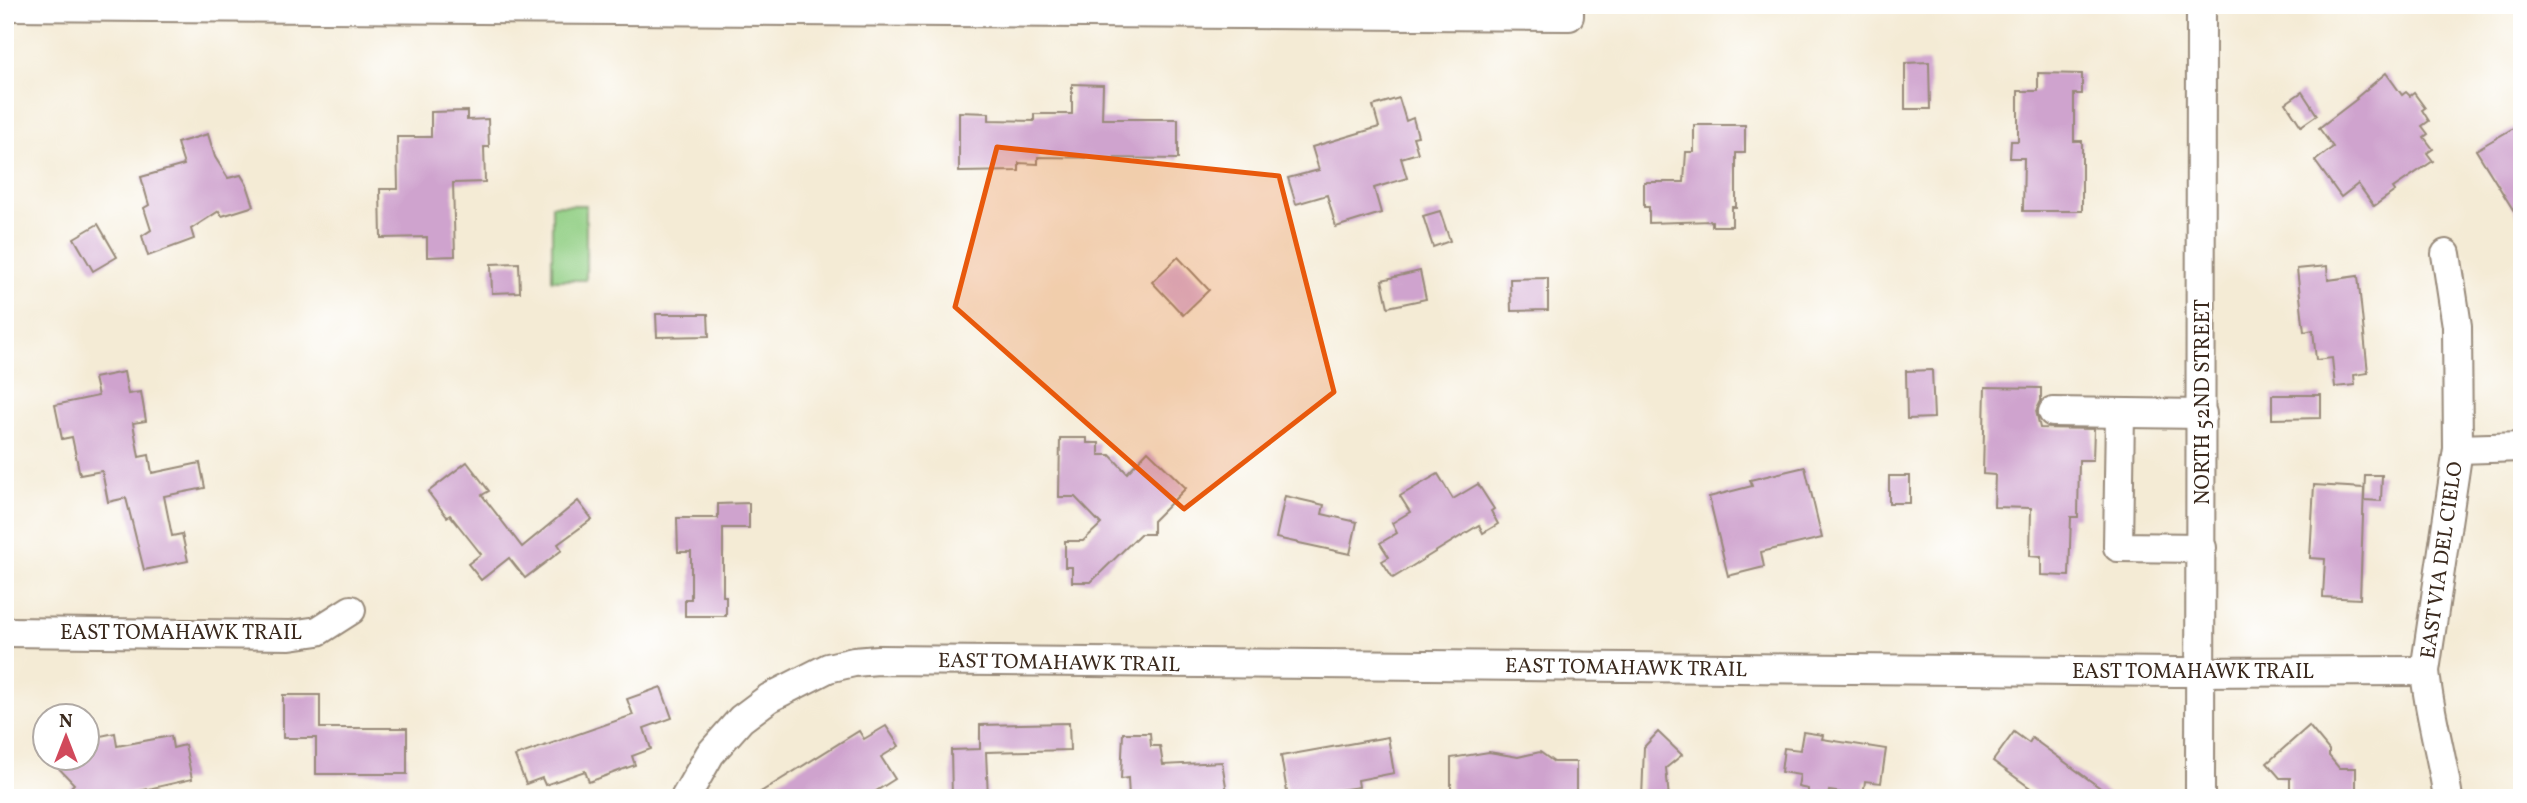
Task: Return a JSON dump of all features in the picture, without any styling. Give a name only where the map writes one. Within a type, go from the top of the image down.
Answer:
[{"type":"street","name":"NORTH 52ND STREET","points":[[2200,798],[2201,5]]},
{"type":"street","points":[[5,6],[1569,11]]},
{"type":"street","name":"EAST VIA DEL CIELO","points":[[2446,254],[2457,326],[2458,449],[2425,671],[2427,694],[2448,798]]},
{"type":"street","points":[[2053,412],[2202,414]]},
{"type":"street","points":[[2120,413],[2118,547],[2202,548]]},
{"type":"street","name":"EAST VIA DEL CIELO","points":[[2458,449],[2522,447]]},
{"type":"street","name":"EAST TOMAHAWK TRAIL","points":[[5,632],[290,635],[318,631],[351,610]]},
{"type":"street","name":"EAST TOMAHAWK TRAIL","points":[[685,798],[710,754],[741,719],[769,698],[828,668],[878,660],[2202,672],[2425,671]]},
{"type":"highlighted area","points":[[997,147],[1279,176],[1334,392],[1184,509],[955,307]]},
{"type":"green space","points":[[552,205],[586,205],[586,280],[552,280]]},
{"type":"building","points":[[1929,62],[1930,109],[1905,109],[1905,63]]},
{"type":"building","points":[[2038,73],[2082,74],[2082,94],[2074,94],[2074,141],[2082,141],[2082,211],[2023,211],[2024,158],[2010,158],[2011,141],[2018,141],[2018,91],[2038,91]]},
{"type":"building","points":[[2386,73],[2402,95],[2406,92],[2410,96],[2414,93],[2425,108],[2422,110],[2429,121],[2422,126],[2428,134],[2424,137],[2433,149],[2427,153],[2433,161],[2393,188],[2395,191],[2374,206],[2358,184],[2341,197],[2315,161],[2333,147],[2319,128]]},
{"type":"building","points":[[1072,84],[1103,85],[1102,119],[1178,119],[1178,159],[1038,157],[1038,164],[1019,163],[1019,171],[959,172],[959,112],[989,113],[989,120],[1034,121],[1034,114],[1072,114]]},
{"type":"building","points":[[2302,92],[2317,115],[2301,126],[2286,103]]},
{"type":"building","points":[[1399,98],[1406,121],[1413,118],[1418,136],[1413,137],[1418,153],[1401,158],[1407,178],[1374,188],[1381,213],[1336,227],[1327,195],[1296,204],[1288,178],[1319,170],[1312,147],[1379,127],[1373,106]]},
{"type":"building","points":[[467,111],[467,120],[488,119],[489,147],[484,147],[485,182],[453,183],[455,256],[427,257],[427,237],[381,238],[380,189],[398,189],[397,137],[431,137],[431,112]]},
{"type":"building","points":[[2522,123],[2522,224],[2476,150]]},
{"type":"building","points":[[1694,125],[1745,125],[1745,153],[1736,153],[1736,207],[1732,207],[1732,226],[1712,226],[1712,221],[1649,223],[1649,207],[1644,207],[1644,182],[1684,182],[1686,152],[1694,152]]},
{"type":"building","points":[[208,134],[215,157],[228,178],[241,175],[254,206],[222,216],[219,211],[191,229],[194,239],[148,256],[142,236],[151,230],[144,208],[149,205],[141,177],[184,165],[177,143]]},
{"type":"building","points":[[1440,211],[1450,241],[1433,247],[1423,216]]},
{"type":"building","points":[[98,224],[117,257],[93,271],[74,238]]},
{"type":"building","points":[[1178,257],[1209,290],[1183,315],[1152,282]]},
{"type":"building","points":[[519,263],[520,292],[492,293],[491,264]]},
{"type":"building","points":[[2327,266],[2328,280],[2358,276],[2368,373],[2354,375],[2355,385],[2335,387],[2332,358],[2316,360],[2313,330],[2304,332],[2297,269]]},
{"type":"building","points":[[1420,271],[1426,299],[1388,307],[1382,280]]},
{"type":"building","points":[[1548,278],[1548,310],[1511,311],[1510,279]]},
{"type":"building","points":[[656,314],[708,314],[709,336],[657,337]]},
{"type":"building","points":[[1932,370],[1934,418],[1907,419],[1906,371]]},
{"type":"building","points":[[124,372],[128,394],[141,392],[146,421],[133,423],[139,457],[149,455],[152,473],[200,463],[205,488],[164,496],[172,536],[182,534],[188,561],[144,570],[126,498],[108,502],[102,471],[80,475],[72,437],[62,439],[55,405],[98,396],[94,378]]},
{"type":"building","points":[[1985,387],[2041,388],[2041,401],[2036,411],[2040,428],[2094,429],[2093,460],[2079,460],[2078,517],[2071,517],[2069,576],[2041,575],[2041,557],[2030,556],[2031,508],[1994,507],[1995,475],[1983,474]]},
{"type":"building","points":[[2272,395],[2321,395],[2321,418],[2272,419]]},
{"type":"building","points":[[1060,438],[1087,438],[1087,443],[1099,443],[1099,455],[1110,455],[1127,473],[1148,451],[1186,488],[1153,521],[1153,534],[1140,534],[1091,582],[1072,582],[1072,567],[1065,567],[1065,541],[1083,541],[1101,524],[1075,497],[1059,497]]},
{"type":"building","points":[[467,462],[489,491],[482,495],[522,547],[578,501],[592,519],[558,544],[562,550],[525,578],[509,558],[481,580],[468,564],[481,554],[428,492]]},
{"type":"building","points":[[1805,467],[1822,538],[1761,552],[1764,567],[1728,576],[1709,497],[1752,486],[1750,480]]},
{"type":"building","points":[[1438,474],[1453,499],[1478,484],[1494,509],[1491,511],[1498,524],[1483,533],[1479,525],[1393,578],[1382,561],[1389,557],[1380,543],[1397,533],[1392,523],[1410,512],[1400,496]]},
{"type":"building","points":[[2365,475],[2382,475],[2381,501],[2364,500]]},
{"type":"building","points":[[1889,476],[1910,476],[1910,503],[1889,503]]},
{"type":"building","points":[[2314,485],[2364,488],[2360,599],[2323,597],[2325,559],[2310,558]]},
{"type":"building","points":[[1285,496],[1324,505],[1322,514],[1357,522],[1350,554],[1276,538]]},
{"type":"building","points":[[749,503],[749,528],[723,528],[723,596],[726,596],[726,616],[685,616],[685,599],[691,599],[691,552],[678,552],[677,518],[718,518],[718,504]]},
{"type":"building","points":[[661,687],[672,718],[644,728],[651,749],[632,756],[635,765],[589,782],[585,771],[545,785],[542,778],[526,784],[515,756],[633,715],[627,699]]},
{"type":"building","points":[[283,695],[320,695],[320,728],[407,728],[407,774],[316,774],[316,738],[283,738]]},
{"type":"building","points":[[1069,723],[1070,750],[986,752],[988,798],[952,798],[951,750],[980,749],[980,725]]},
{"type":"building","points":[[886,726],[899,746],[881,757],[895,779],[865,798],[751,798],[859,731],[864,739]]},
{"type":"building","points":[[2309,726],[2329,750],[2329,756],[2339,768],[2356,768],[2356,798],[2295,798],[2290,792],[2290,778],[2280,778],[2267,763]]},
{"type":"building","points":[[1658,732],[1682,755],[1666,768],[1669,798],[1642,798],[1644,747]]},
{"type":"building","points":[[1803,732],[1823,735],[1822,739],[1886,749],[1881,783],[1865,781],[1863,796],[1829,791],[1828,796],[1808,793],[1808,789],[1798,787],[1800,775],[1781,772],[1784,748],[1800,750]]},
{"type":"building","points":[[2014,732],[2029,743],[2032,738],[2114,798],[2044,798],[1993,761]]},
{"type":"building","points":[[115,733],[117,746],[171,736],[173,748],[185,745],[192,779],[109,798],[79,798],[70,788],[74,784],[62,772],[102,772],[102,736]]},
{"type":"building","points":[[1123,733],[1150,733],[1151,746],[1160,746],[1163,765],[1222,762],[1228,798],[1129,798],[1128,778],[1121,779]]},
{"type":"building","points":[[1388,737],[1394,773],[1358,780],[1359,787],[1288,798],[1281,756]]},
{"type":"building","points":[[1489,752],[1518,757],[1540,752],[1554,762],[1576,762],[1576,798],[1451,798],[1451,758]]}]
